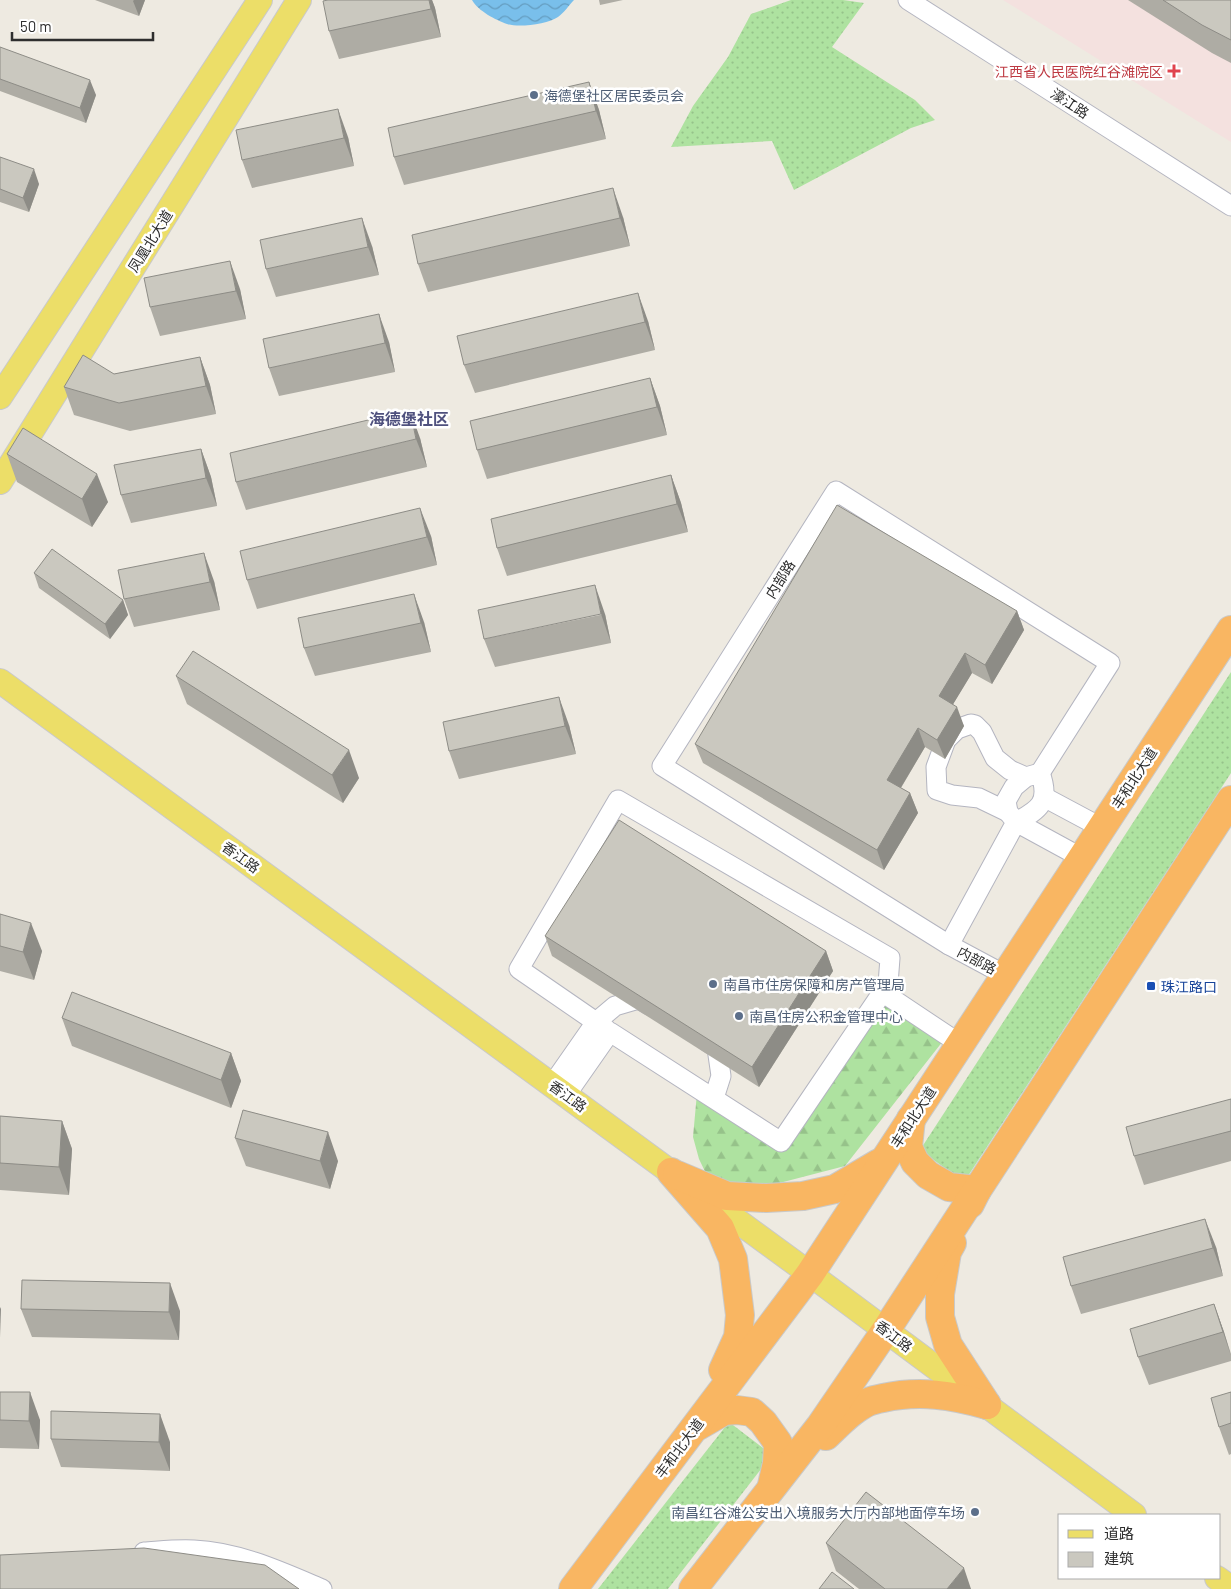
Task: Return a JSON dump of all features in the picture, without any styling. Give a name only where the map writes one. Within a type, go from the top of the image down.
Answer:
[{"type":"highway","name":"丰和北大道","points":[[573,1589],[810,1274],[1231,630]]},
{"type":"highway","points":[[693,1589],[821,1425],[886,1330],[1231,800]]},
{"type":"highway","points":[[912,1119],[908,1148],[915,1162],[928,1175],[949,1187],[977,1190]]},
{"type":"highway","points":[[672,1172],[727,1196],[766,1198],[803,1196],[835,1189],[885,1159]]},
{"type":"highway","points":[[672,1172],[720,1228],[733,1259],[740,1315],[738,1337],[694,1428]]},
{"type":"highway","points":[[977,1190],[947,1252],[940,1294],[940,1317],[948,1345],[987,1405]]},
{"type":"highway","points":[[771,1489],[850,1413],[869,1401],[900,1394],[930,1394],[958,1397],[987,1405]]},
{"type":"highway","points":[[694,1428],[724,1411],[752,1412],[763,1422],[778,1444],[777,1463],[771,1489]]},
{"type":"main road","points":[[0,397],[260,0]]},
{"type":"main road","name":"凤凰北大道","points":[[0,482],[299,0]]},
{"type":"main road","name":"香江路","points":[[0,680],[672,1172],[1133,1514]]},
{"type":"main road","points":[[1218,1579],[1231,1588]]},
{"type":"street","name":"濠江路","points":[[908,0],[1231,206]]},
{"type":"street","name":"内部路","points":[[1005,975],[949,945],[662,766],[836,491],[1110,662],[1033,775]]},
{"type":"street","points":[[1012,817],[1035,812],[1044,797],[1044,784],[1033,775],[1010,770],[995,758],[982,732],[975,725],[971,724],[957,729],[946,740],[936,768],[937,790],[952,795],[979,798],[1082,858]]},
{"type":"street","points":[[1012,817],[1006,802],[1014,787],[1033,775]]},
{"type":"street","points":[[1044,797],[1102,828]]},
{"type":"street","points":[[618,800],[890,958],[885,988],[781,1142],[603,1027],[520,970],[618,800]]},
{"type":"street","name":"内部路","points":[[949,945],[1012,817]]},
{"type":"street","points":[[885,988],[963,1040]]},
{"type":"street","points":[[559,1090],[603,1027],[615,1006],[639,999],[662,1014]]},
{"type":"street","points":[[693,1033],[717,1048],[721,1076],[714,1098]]},
{"type":"street","points":[[128,1553],[194,1550],[229,1555],[271,1567],[322,1589]]},
{"type":"shaded area","name":"江西省人民医院红谷滩院区","points":[[1003,0],[1231,0],[1231,142]]},
{"type":"green space","points":[[791,0],[843,0],[864,3],[832,47],[915,100],[935,120],[911,128],[794,190],[772,141],[671,147],[693,106],[728,57],[751,14]]},
{"type":"green space","points":[[1231,672],[1231,773],[964,1182],[920,1150]]},
{"type":"green space","points":[[879,997],[943,1041],[845,1166],[748,1191],[712,1186],[699,1159],[693,1137],[697,1093],[783,1147]]},
{"type":"green space","points":[[729,1422],[772,1455],[668,1589],[598,1589]]},
{"type":"water","points":[[472,0],[574,0],[558,17],[541,23],[519,26],[507,24],[493,18],[478,8]]},
{"type":"building","points":[[429,0],[431,9],[329,31],[323,1]]},
{"type":"building","points":[[1163,0],[1231,0],[1231,40],[1202,25]]},
{"type":"building","points":[[0,47],[90,80],[80,108],[0,79]]},
{"type":"building","points":[[589,82],[596,111],[394,157],[388,128]]},
{"type":"building","points":[[338,109],[344,138],[242,160],[236,130]]},
{"type":"building","points":[[0,157],[34,169],[23,198],[0,189]]},
{"type":"building","points":[[613,188],[620,218],[418,264],[412,235]]},
{"type":"building","points":[[362,218],[368,247],[266,269],[260,240]]},
{"type":"building","points":[[230,261],[236,291],[150,307],[144,278]]},
{"type":"building","points":[[638,293],[645,322],[464,365],[457,336]]},
{"type":"building","points":[[379,314],[385,343],[269,368],[263,339]]},
{"type":"building","points":[[83,355],[114,374],[200,357],[206,386],[119,403],[64,387]]},
{"type":"building","points":[[650,378],[657,407],[477,450],[470,421]]},
{"type":"building","points":[[410,410],[416,439],[236,482],[230,453]]},
{"type":"building","points":[[23,428],[97,474],[82,499],[7,454]]},
{"type":"building","points":[[201,449],[206,478],[121,495],[114,465]]},
{"type":"building","points":[[671,475],[677,504],[497,548],[491,519]]},
{"type":"building","points":[[837,505],[1017,611],[985,665],[965,653],[939,696],[957,707],[937,740],[918,728],[887,780],[910,793],[877,850],[695,744]]},
{"type":"building","points":[[420,508],[427,537],[247,580],[240,551]]},
{"type":"building","points":[[52,549],[123,600],[105,624],[34,573]]},
{"type":"building","points":[[204,553],[210,582],[124,599],[118,570]]},
{"type":"building","points":[[595,585],[601,614],[484,639],[478,610]]},
{"type":"building","points":[[414,594],[421,623],[304,648],[298,618]]},
{"type":"building","points":[[193,651],[349,750],[332,775],[176,676]]},
{"type":"building","points":[[559,697],[565,726],[449,751],[443,722]]},
{"type":"building","points":[[619,820],[826,951],[752,1067],[545,936]]},
{"type":"building","points":[[0,914],[31,923],[23,952],[0,946]]},
{"type":"building","points":[[72,992],[231,1053],[221,1080],[62,1018]]},
{"type":"building","points":[[1231,1099],[1231,1131],[1134,1156],[1126,1127]]},
{"type":"building","points":[[243,1110],[328,1132],[320,1161],[235,1138]]},
{"type":"building","points":[[0,1116],[62,1121],[59,1167],[0,1163]]},
{"type":"building","points":[[1205,1219],[1213,1248],[1071,1286],[1063,1257]]},
{"type":"building","points":[[22,1280],[170,1283],[169,1312],[21,1309]]},
{"type":"building","points":[[1214,1304],[1223,1332],[1138,1357],[1130,1329]]},
{"type":"building","points":[[0,1392],[30,1392],[29,1421],[0,1420]]},
{"type":"building","points":[[1231,1392],[1231,1423],[1219,1427],[1211,1398]]},
{"type":"building","points":[[51,1411],[160,1414],[159,1442],[51,1439]]},
{"type":"building","points":[[866,1492],[964,1568],[947,1589],[885,1589],[826,1543]]},
{"type":"building","points":[[144,1548],[265,1565],[299,1589],[0,1589],[0,1555]]},
{"type":"building","points":[[832,1572],[854,1589],[819,1589]]},
{"type":"place","name":"江西省人民医院红谷滩院区","points":[[1174,71]]},
{"type":"place","name":"海德堡社区居民委员会","points":[[534,95]]},
{"type":"place","name":"南昌市住房保障和房产管理局","points":[[713,984]]},
{"type":"place","name":"珠江路口","points":[[1151,986]]},
{"type":"place","name":"南昌住房公积金管理中心","points":[[739,1016]]},
{"type":"place","name":"南昌红谷滩公安出入境服务大厅内部地面停车场","points":[[975,1512]]},
{"type":"district","name":"海德堡社区","points":[[409,418]]}]
